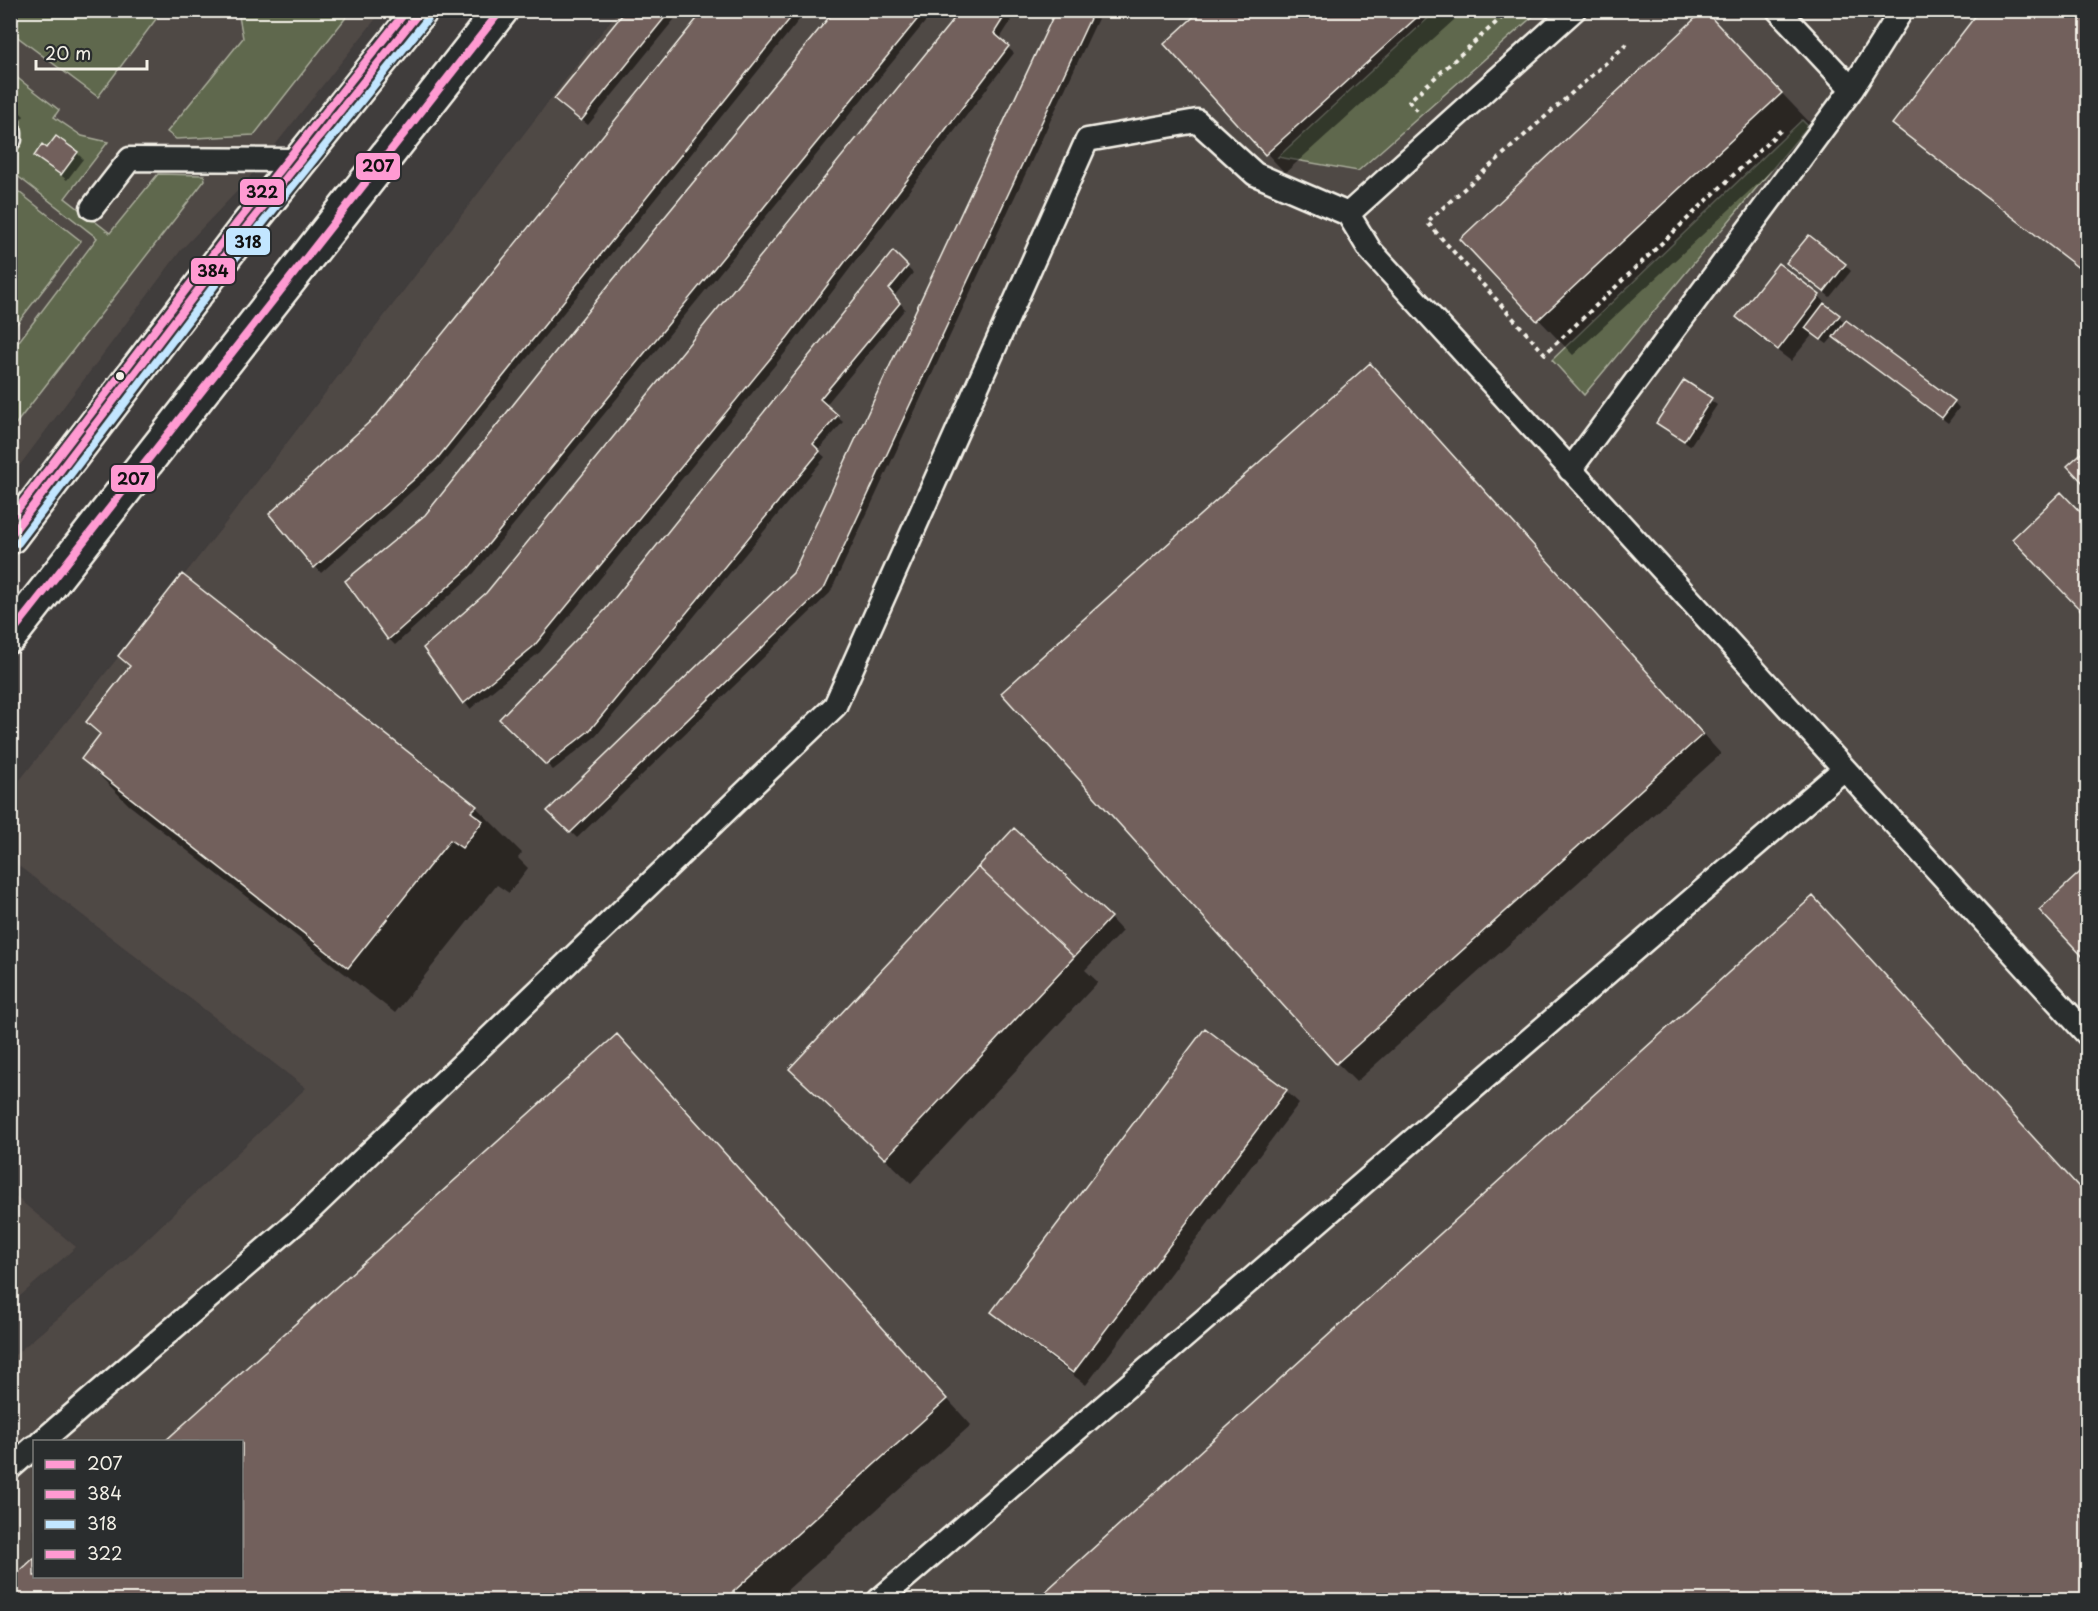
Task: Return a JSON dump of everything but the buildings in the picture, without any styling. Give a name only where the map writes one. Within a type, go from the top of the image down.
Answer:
[{"type":"street","points":[[10,537],[299,160],[421,10]]},
{"type":"street","points":[[10,636],[501,10]]},
{"type":"lane","points":[[1348,214],[1574,10]]},
{"type":"lane","points":[[1778,10],[1852,89]]},
{"type":"lane","points":[[1570,470],[1852,89],[1902,10]]},
{"type":"lane","points":[[43,1440],[306,1214],[835,706],[1087,141],[1197,121],[1255,174],[1348,214],[1370,250],[2088,1035]]},
{"type":"lane","points":[[10,133],[10,139]]},
{"type":"lane","points":[[92,208],[130,159],[299,160]]},
{"type":"lane","points":[[879,1600],[1844,769]]},
{"type":"lane","points":[[10,1468],[33,1448]]},
{"type":"path","points":[[1437,134],[1408,101],[1510,10]]},
{"type":"path","points":[[1627,44],[1427,222],[1545,354],[1787,124]]},
{"type":"shaded area","points":[[10,11],[382,11],[244,184],[181,250],[11,477]]},
{"type":"shaded area","points":[[618,11],[2087,11],[2087,1600],[11,1600],[10,1359],[109,1275],[306,1088],[11,860],[11,791],[221,529]]},
{"type":"shaded area","points":[[10,1192],[76,1247],[11,1304],[10,1304]]},
{"type":"green space","points":[[10,11],[162,11],[98,97],[11,32]]},
{"type":"green space","points":[[238,11],[351,11],[254,135],[176,139],[167,132],[243,38]]},
{"type":"green space","points":[[1436,11],[1539,11],[1358,171],[1278,157]]},
{"type":"green space","points":[[11,73],[59,110],[54,117],[82,136],[108,142],[65,198],[110,233],[158,174],[204,175],[205,180],[11,430],[10,353],[97,238],[11,171],[21,137],[21,120],[11,100]]},
{"type":"green space","points":[[1802,120],[1808,126],[1584,395],[1552,360]]},
{"type":"green space","points":[[10,185],[81,241],[13,329],[10,327]]},
{"type":"transit line","name":"322","points":[[10,519],[237,223],[407,10]]},
{"type":"transit line","name":"384","points":[[10,536],[245,229],[421,10]]},
{"type":"transit line","name":"207","points":[[10,635],[501,10]]},
{"type":"transit line","name":"318","points":[[18,543],[253,235],[429,17]]}]
